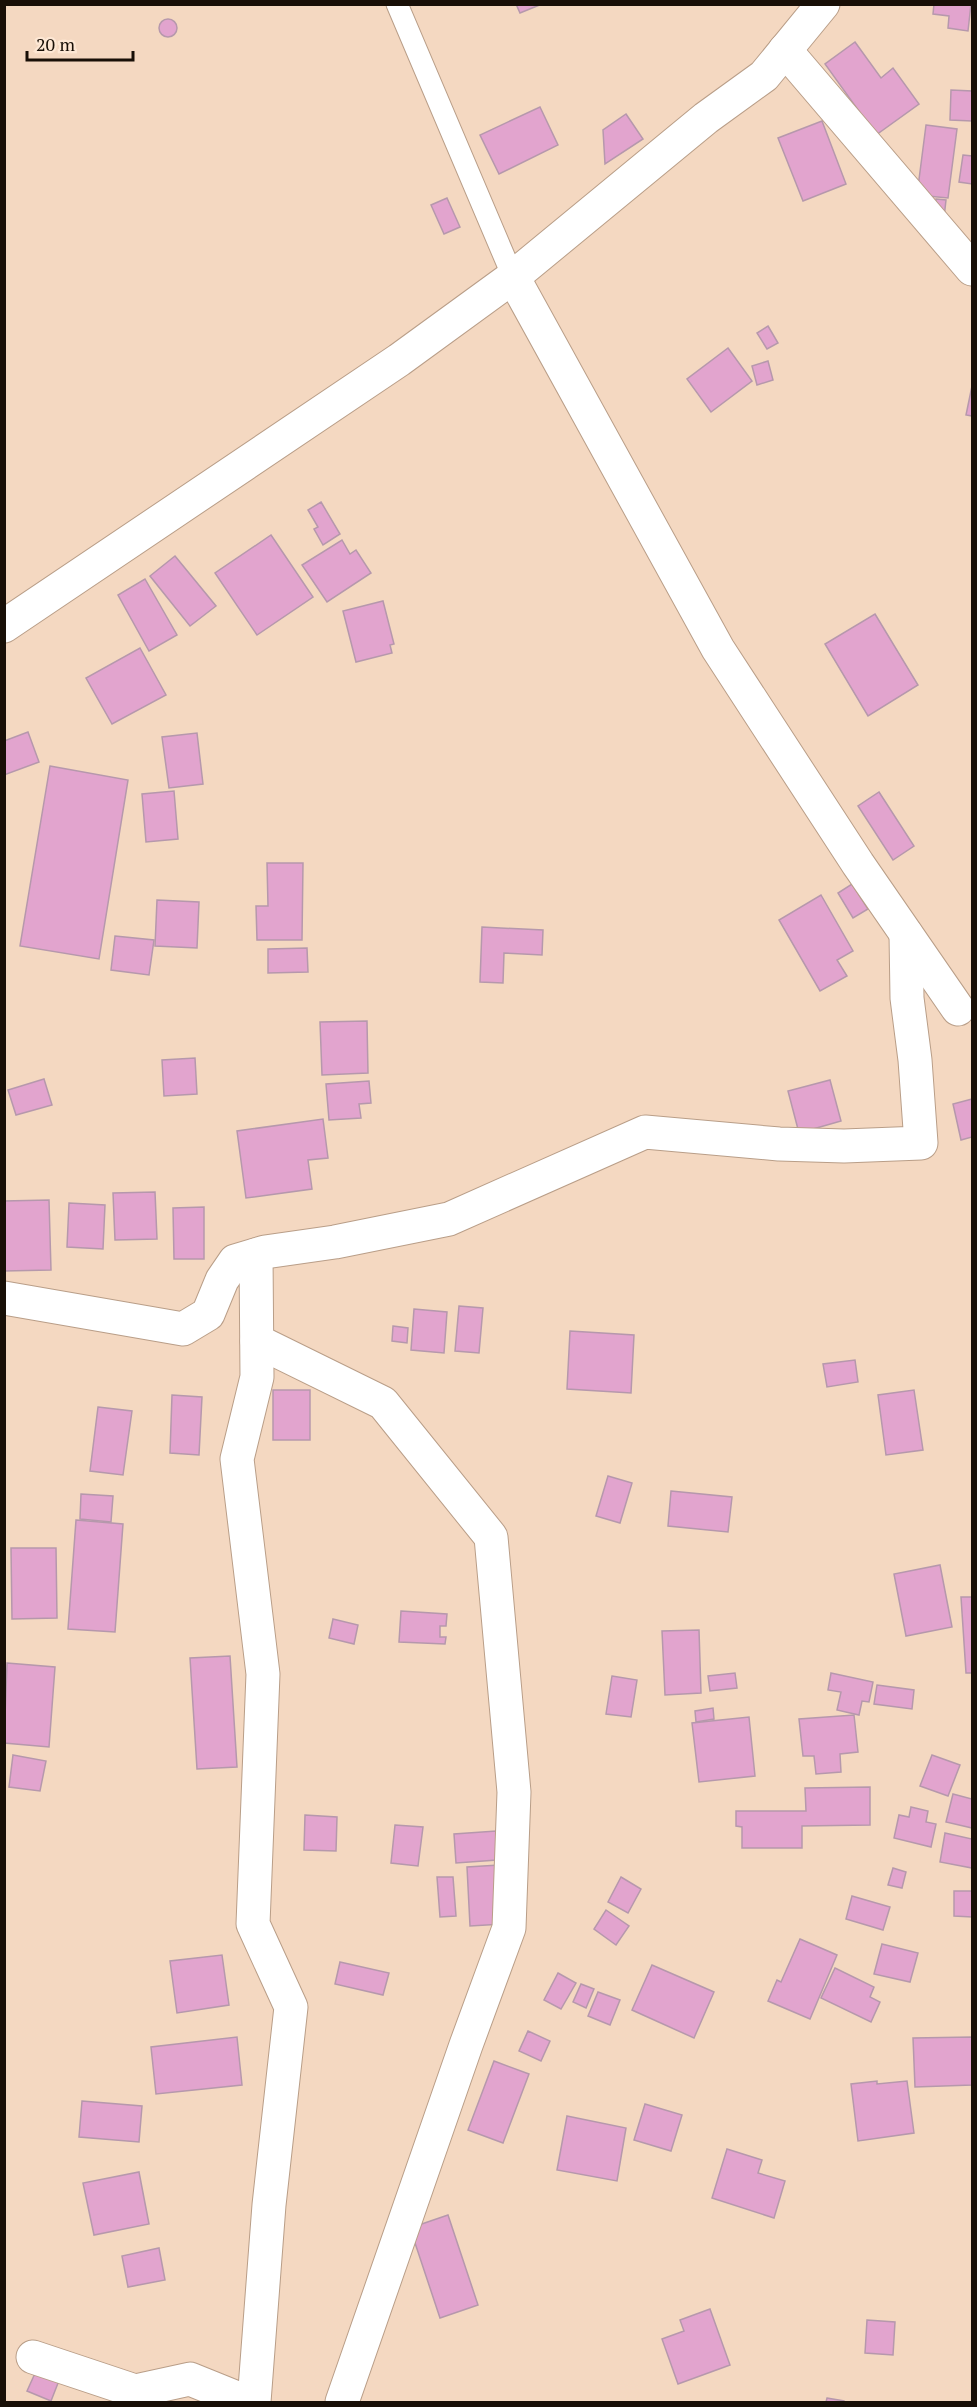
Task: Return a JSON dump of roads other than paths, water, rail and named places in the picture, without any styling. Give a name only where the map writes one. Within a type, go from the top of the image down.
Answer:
[{"type":"street","points":[[4,626],[399,360],[513,277],[706,118],[764,76],[823,4]]},
{"type":"street","points":[[785,50],[972,269]]},
{"type":"street","points":[[513,277],[718,649],[958,1009]]},
{"type":"street","points":[[4,1298],[183,1329],[208,1314],[222,1280],[235,1261],[256,1255],[449,1219],[645,1132],[779,1144],[844,1146],[921,1143],[915,1060],[906,998],[906,934]]},
{"type":"street","points":[[254,2403],[269,2205],[291,2007],[253,1924],[263,1674],[237,1459],[258,1377],[256,1255]]},
{"type":"street","points":[[257,1341],[383,1403],[490,1537],[514,1792],[509,1928],[342,2403]]},
{"type":"street","points":[[33,2357],[135,2391],[190,2379],[247,2403]]},
{"type":"lane","points":[[397,4],[513,277]]}]
